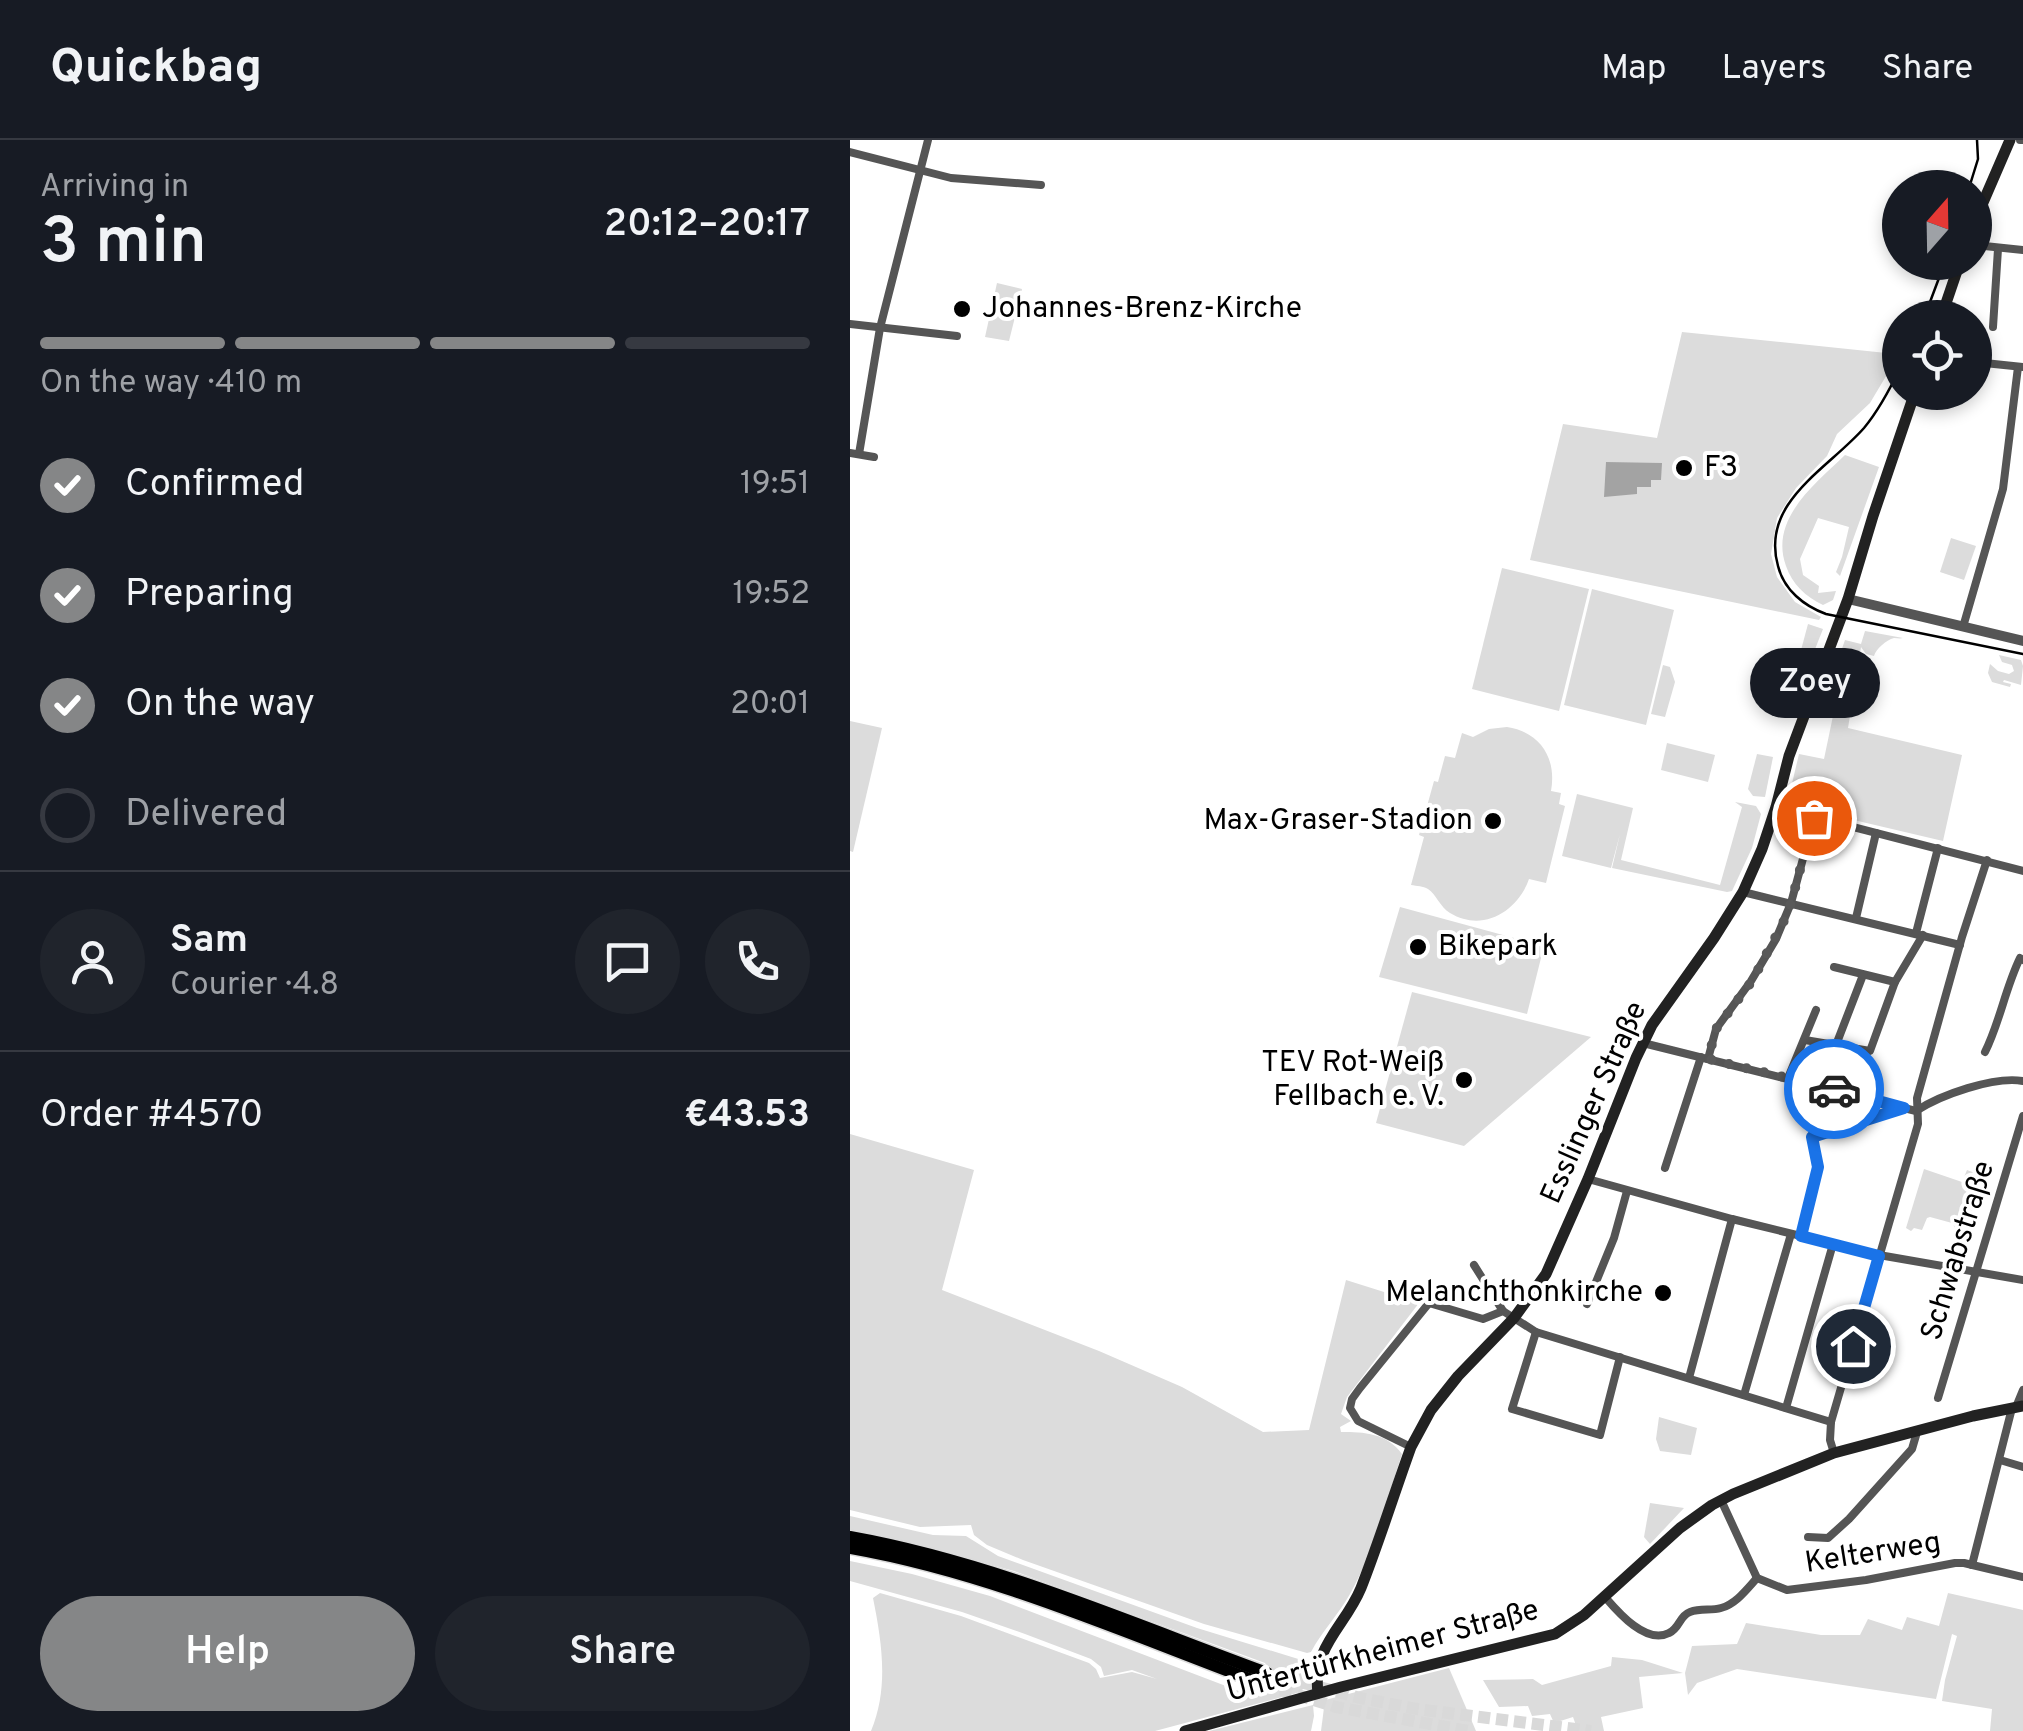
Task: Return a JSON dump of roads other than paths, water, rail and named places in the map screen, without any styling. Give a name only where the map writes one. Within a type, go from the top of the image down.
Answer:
[{"type":"highway","points":[[850,1537],[916,1550],[1012,1578],[1265,1679],[994,1586],[915,1562],[850,1548]]},
{"type":"main road","points":[[1992,182],[2010,140]]},
{"type":"main road","name":"Esslinger Straße","points":[[1318,1693],[1319,1661],[1360,1591],[1425,1419],[1546,1274],[1643,1043],[1742,892],[1776,808],[1789,756],[1848,598],[1910,410]]},
{"type":"main road","name":"Untertürkheimer Straße","points":[[1184,1731],[1555,1634],[1605,1597],[1680,1528],[1721,1500],[1834,1453],[2017,1407]]},
{"type":"street","points":[[874,457],[855,454],[880,328],[928,140]]},
{"type":"street","points":[[850,152],[967,180],[1041,185]]},
{"type":"street","points":[[1992,247],[2023,250]]},
{"type":"street","points":[[1993,327],[1998,248]]},
{"type":"street","points":[[850,324],[957,336]]},
{"type":"street","points":[[1963,627],[2003,488],[2020,367],[1992,364]]},
{"type":"street","points":[[1848,598],[2022,639]]},
{"type":"street","points":[[1776,808],[2023,871]]},
{"type":"street","points":[[1665,1168],[1716,1029],[1765,959],[1791,903],[1814,818]]},
{"type":"street","points":[[1856,918],[1876,832]]},
{"type":"street","points":[[1805,1040],[1870,1051],[1895,982],[1920,934],[1938,848]]},
{"type":"street","points":[[1834,1453],[1831,1422],[1918,1124],[1917,1098],[1986,860]]},
{"type":"street","points":[[1742,892],[1960,944]]},
{"type":"street","points":[[1985,1052],[2011,976],[2020,958],[2023,960]]},
{"type":"street","points":[[1834,967],[1895,982]]},
{"type":"street","points":[[1836,1044],[1863,975]]},
{"type":"street","points":[[1788,1078],[1816,1010]]},
{"type":"street","points":[[1643,1043],[1916,1111],[1930,1102],[1980,1086],[2006,1079],[2023,1081]]},
{"type":"street","points":[[1744,1395],[1818,1167],[1812,1137],[1904,1108]]},
{"type":"street","name":"Schwabstraße","points":[[1938,1398],[2023,1116]]},
{"type":"street","points":[[1588,1179],[1879,1256],[2023,1280]]},
{"type":"street","points":[[1586,1304],[1614,1238],[1627,1191]]},
{"type":"street","points":[[1689,1378],[1732,1220]]},
{"type":"street","points":[[1786,1408],[1833,1244]]},
{"type":"street","points":[[1474,1265],[1509,1315],[1536,1332],[1831,1422]]},
{"type":"street","points":[[1411,1448],[1358,1421],[1350,1408],[1352,1399],[1429,1302],[1483,1319],[1509,1315]]},
{"type":"street","points":[[1536,1332],[1512,1409],[1600,1436],[1620,1357]]},
{"type":"street","points":[[1972,1565],[2023,1390]]},
{"type":"street","points":[[1808,1537],[1828,1538],[1849,1519],[1912,1449],[1917,1432]]},
{"type":"street","points":[[2000,1460],[2023,1466]]},
{"type":"street","points":[[1605,1597],[1640,1630],[1665,1636],[1684,1614],[1701,1608],[1720,1609],[1738,1599],[1757,1578],[1721,1500]]},
{"type":"street","name":"Kelterweg","points":[[1757,1578],[1786,1590],[1955,1563],[2023,1577]]},
{"type":"tunnel","points":[[1267,1673],[1417,1709],[1591,1731]]},
{"type":"tunnel","points":[[1263,1684],[1336,1707],[1469,1731]]},
{"type":"tram line","points":[[1975,170],[1977,140]]},
{"type":"tram line","points":[[1931,300],[1938,280]]},
{"type":"tram line","points":[[1882,402],[1864,428],[1788,505],[1775,543],[1781,575],[1796,596],[1826,614],[2023,654]]},
{"type":"place","name":"Johannes-Brenz-Kirche","points":[[962,309]]},
{"type":"place","name":"F3","points":[[1684,468]]},
{"type":"place","name":"Zoey","points":[[1814,818]]},
{"type":"place","name":"Max-Graser-Stadion","points":[[1493,821]]},
{"type":"place","name":"Bikepark","points":[[1418,947]]},
{"type":"place","name":"TEV Rot-Weiß Fellbach e. V.","points":[[1464,1080]]},
{"type":"place","name":"Melanchthonkirche","points":[[1663,1293]]}]
